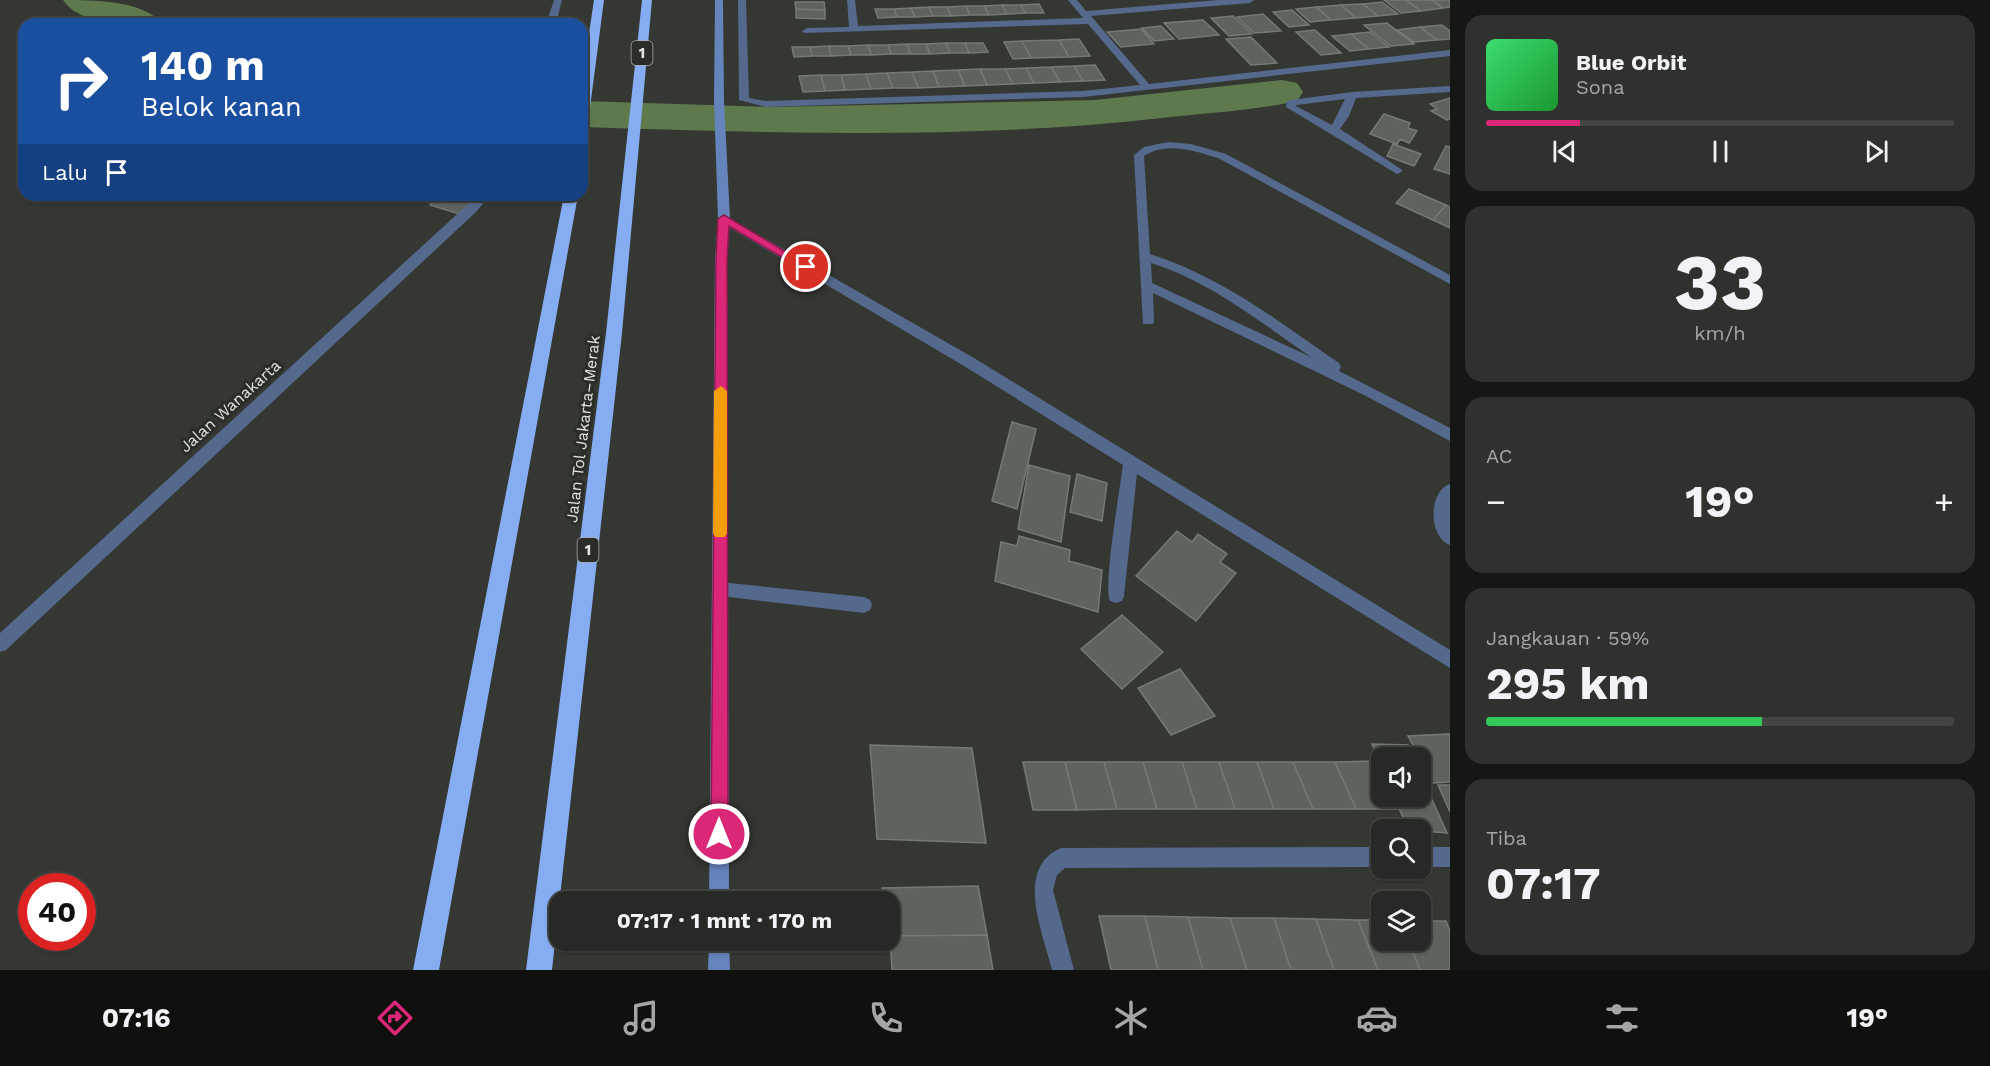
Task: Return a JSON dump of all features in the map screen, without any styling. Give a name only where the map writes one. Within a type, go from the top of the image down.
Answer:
[{"type":"highway","points":[[588,80],[599,0]]},
{"type":"highway","name":"Jalan Tol Jakarta–Merak","points":[[539,970],[614,333],[647,0]]},
{"type":"highway","points":[[426,970],[571,201]]},
{"type":"street","points":[[553,18],[558,0]]},
{"type":"street","points":[[719,0],[719,100],[724,219],[721,260],[719,891]]},
{"type":"street","points":[[742,0],[743,95],[744,100],[751,103],[1062,95],[1450,53]]},
{"type":"street","points":[[851,0],[854,29]]},
{"type":"street","points":[[1072,0],[1148,87]]},
{"type":"street","points":[[1173,0],[1181,7]]},
{"type":"street","points":[[807,31],[1086,17],[1160,3],[1181,7],[1250,0]]},
{"type":"street","points":[[1397,171],[1334,130],[1292,107],[1291,103],[1352,95],[1450,89]]},
{"type":"street","points":[[1334,130],[1344,116],[1352,95]]},
{"type":"street","points":[[1148,321],[1139,155],[1147,148],[1183,146],[1222,156],[1450,280]]},
{"type":"street","name":"Jalan Wanakarta","points":[[0,644],[479,201]]},
{"type":"street","points":[[724,219],[969,363],[1450,660]]},
{"type":"street","points":[[1145,257],[1180,268],[1226,292],[1371,392]]},
{"type":"street","points":[[1146,285],[1371,392],[1450,435]]},
{"type":"street","points":[[1116,596],[1131,464]]},
{"type":"street","points":[[1450,490],[1441,512],[1442,522],[1450,538]]},
{"type":"street","points":[[720,589],[864,605]]},
{"type":"street","points":[[1062,970],[1043,890],[1048,869],[1061,858],[1371,857]]},
{"type":"street","points":[[1431,857],[1450,857]]},
{"type":"street","points":[[719,951],[719,970]]},
{"type":"building","points":[[1384,0],[1406,0],[1421,11],[1401,13]]},
{"type":"building","points":[[1406,0],[1432,0],[1443,8],[1421,11]]},
{"type":"building","points":[[1432,0],[1450,0],[1450,7],[1443,8]]},
{"type":"building","points":[[795,2],[824,2],[825,10],[796,9]]},
{"type":"building","points":[[1382,2],[1398,14],[1378,16],[1363,4]]},
{"type":"building","points":[[1039,4],[1044,13],[1025,13],[1021,5]]},
{"type":"building","points":[[1363,4],[1378,16],[1356,18],[1341,5]]},
{"type":"building","points":[[1002,5],[1007,14],[989,15],[984,6]]},
{"type":"building","points":[[1002,5],[1021,5],[1025,13],[1007,14]]},
{"type":"building","points":[[1341,5],[1356,18],[1331,20],[1316,7]]},
{"type":"building","points":[[966,6],[984,6],[989,15],[970,15]]},
{"type":"building","points":[[966,6],[970,15],[951,16],[947,7]]},
{"type":"building","points":[[929,7],[933,16],[915,17],[911,8]]},
{"type":"building","points":[[929,7],[947,7],[951,16],[933,16]]},
{"type":"building","points":[[1316,7],[1331,20],[1310,22],[1296,9]]},
{"type":"building","points":[[911,8],[915,17],[897,17],[894,9]]},
{"type":"building","points":[[796,9],[825,10],[825,19],[796,18]]},
{"type":"building","points":[[875,9],[894,9],[897,17],[878,18]]},
{"type":"building","points":[[1292,10],[1309,25],[1289,27],[1273,12]]},
{"type":"building","points":[[1263,14],[1281,31],[1254,33],[1237,17]]},
{"type":"building","points":[[1233,16],[1252,34],[1229,36],[1211,18]]},
{"type":"building","points":[[1203,20],[1219,35],[1179,39],[1164,23]]},
{"type":"building","points":[[1387,23],[1414,44],[1391,46],[1364,25]]},
{"type":"building","points":[[1442,25],[1450,31],[1450,39],[1437,40],[1420,27]]},
{"type":"building","points":[[1161,26],[1174,39],[1154,41],[1142,28]]},
{"type":"building","points":[[1420,27],[1437,40],[1414,42],[1397,30]]},
{"type":"building","points":[[1141,29],[1154,44],[1121,47],[1107,32]]},
{"type":"building","points":[[1315,30],[1341,53],[1321,55],[1296,32]]},
{"type":"building","points":[[1370,32],[1389,47],[1369,49],[1351,34]]},
{"type":"building","points":[[1351,34],[1369,49],[1350,51],[1332,36]]},
{"type":"building","points":[[1251,37],[1277,63],[1251,65],[1226,39]]},
{"type":"building","points":[[1079,39],[1090,56],[1069,57],[1059,40]]},
{"type":"building","points":[[1059,40],[1069,57],[1031,58],[1022,41]]},
{"type":"building","points":[[1022,41],[1031,58],[1013,59],[1004,42]]},
{"type":"building","points":[[946,43],[965,43],[969,53],[950,53]]},
{"type":"building","points":[[946,43],[950,53],[930,54],[926,44]]},
{"type":"building","points":[[965,43],[983,43],[988,52],[969,53]]},
{"type":"building","points":[[907,44],[910,54],[891,54],[888,45]]},
{"type":"building","points":[[907,44],[926,44],[930,54],[910,54]]},
{"type":"building","points":[[868,45],[888,45],[891,54],[871,55]]},
{"type":"building","points":[[868,45],[871,55],[851,55],[848,46]]},
{"type":"building","points":[[829,46],[831,56],[812,56],[810,47]]},
{"type":"building","points":[[829,46],[848,46],[851,55],[831,56]]},
{"type":"building","points":[[792,47],[810,47],[812,56],[794,57]]},
{"type":"building","points":[[1095,65],[1105,80],[1083,81],[1074,66]]},
{"type":"building","points":[[1074,66],[1083,81],[1060,82],[1051,67]]},
{"type":"building","points":[[1051,67],[1060,82],[1034,83],[1026,68]]},
{"type":"building","points":[[1026,68],[1034,83],[1013,84],[1005,69]]},
{"type":"building","points":[[980,69],[1005,69],[1013,84],[987,85]]},
{"type":"building","points":[[980,69],[987,85],[965,86],[958,70]]},
{"type":"building","points":[[958,70],[965,86],[939,87],[933,71]]},
{"type":"building","points":[[933,71],[939,87],[918,88],[912,72]]},
{"type":"building","points":[[912,72],[918,88],[893,88],[887,73]]},
{"type":"building","points":[[887,73],[893,88],[871,89],[866,74]]},
{"type":"building","points":[[866,74],[871,89],[845,90],[841,75]]},
{"type":"building","points":[[821,75],[841,75],[845,90],[825,91]]},
{"type":"building","points":[[821,75],[825,91],[803,92],[799,76]]},
{"type":"building","points":[[1450,98],[1450,119],[1447,120],[1431,111],[1437,109],[1430,104]]},
{"type":"building","points":[[1384,114],[1410,123],[1408,128],[1417,131],[1409,143],[1400,139],[1397,144],[1370,134]]},
{"type":"building","points":[[1393,144],[1421,154],[1414,166],[1387,156]]},
{"type":"building","points":[[1446,146],[1450,147],[1450,174],[1434,169]]},
{"type":"building","points":[[1409,189],[1446,205],[1433,220],[1396,203]]},
{"type":"building","points":[[434,201],[472,201],[459,214],[430,205]]},
{"type":"building","points":[[1446,205],[1450,207],[1450,228],[1433,220]]},
{"type":"building","points":[[1012,422],[1036,429],[1017,509],[992,501]]},
{"type":"building","points":[[1029,465],[1070,476],[1061,542],[1018,529]]},
{"type":"building","points":[[1077,474],[1107,483],[1102,521],[1070,512]]},
{"type":"building","points":[[1177,531],[1192,542],[1198,534],[1227,554],[1220,562],[1236,573],[1196,621],[1136,576]]},
{"type":"building","points":[[1019,536],[1070,550],[1069,561],[1102,570],[1098,612],[995,581],[1001,542],[1017,546]]},
{"type":"building","points":[[1122,615],[1163,652],[1122,689],[1081,649]]},
{"type":"building","points":[[1180,669],[1215,716],[1171,735],[1138,688]]},
{"type":"building","points":[[1450,734],[1450,782],[1433,783],[1431,747],[1414,747],[1408,736]]},
{"type":"building","points":[[1372,744],[1408,745],[1409,747],[1373,747]]},
{"type":"building","points":[[870,745],[972,748],[986,843],[877,839]]},
{"type":"building","points":[[1371,761],[1371,807],[1396,807],[1397,809],[1356,809],[1335,762]]},
{"type":"building","points":[[1023,762],[1065,762],[1077,810],[1033,810]]},
{"type":"building","points":[[1065,762],[1104,762],[1117,809],[1077,810]]},
{"type":"building","points":[[1104,762],[1143,762],[1157,809],[1117,809]]},
{"type":"building","points":[[1143,762],[1182,762],[1197,809],[1157,809]]},
{"type":"building","points":[[1182,762],[1219,762],[1235,809],[1197,809]]},
{"type":"building","points":[[1219,762],[1257,762],[1274,809],[1235,809]]},
{"type":"building","points":[[1257,762],[1293,762],[1313,809],[1274,809]]},
{"type":"building","points":[[1293,762],[1335,762],[1356,809],[1313,809]]},
{"type":"building","points":[[1438,785],[1450,785],[1450,812]]},
{"type":"building","points":[[1431,797],[1447,833],[1431,832],[1431,819],[1403,819],[1399,807],[1431,807]]},
{"type":"building","points":[[978,886],[987,935],[900,936],[900,891],[882,891],[882,888]]},
{"type":"building","points":[[1099,916],[1145,916],[1158,970],[1111,970]]},
{"type":"building","points":[[1145,916],[1188,917],[1203,970],[1158,970]]},
{"type":"building","points":[[1188,917],[1230,918],[1247,970],[1203,970]]},
{"type":"building","points":[[1230,918],[1274,918],[1291,970],[1247,970]]},
{"type":"building","points":[[1274,918],[1316,919],[1334,970],[1291,970]]},
{"type":"building","points":[[1316,919],[1358,920],[1378,970],[1334,970]]},
{"type":"building","points":[[1358,920],[1371,920],[1371,951],[1412,951],[1420,970],[1378,970]]},
{"type":"building","points":[[1431,921],[1446,921],[1450,931],[1450,970],[1420,970],[1412,951],[1431,951]]},
{"type":"building","points":[[987,935],[993,970],[892,970],[891,951],[900,951],[900,936]]},
{"type":"waterway","points":[[81,0],[128,18]]},
{"type":"waterway","points":[[588,114],[774,120],[903,119],[1095,113],[1282,92]]},
{"type":"slow traffic","points":[[720,533],[721,391]]},
{"type":"route","points":[[719,834],[721,260],[724,219],[806,267]]}]
